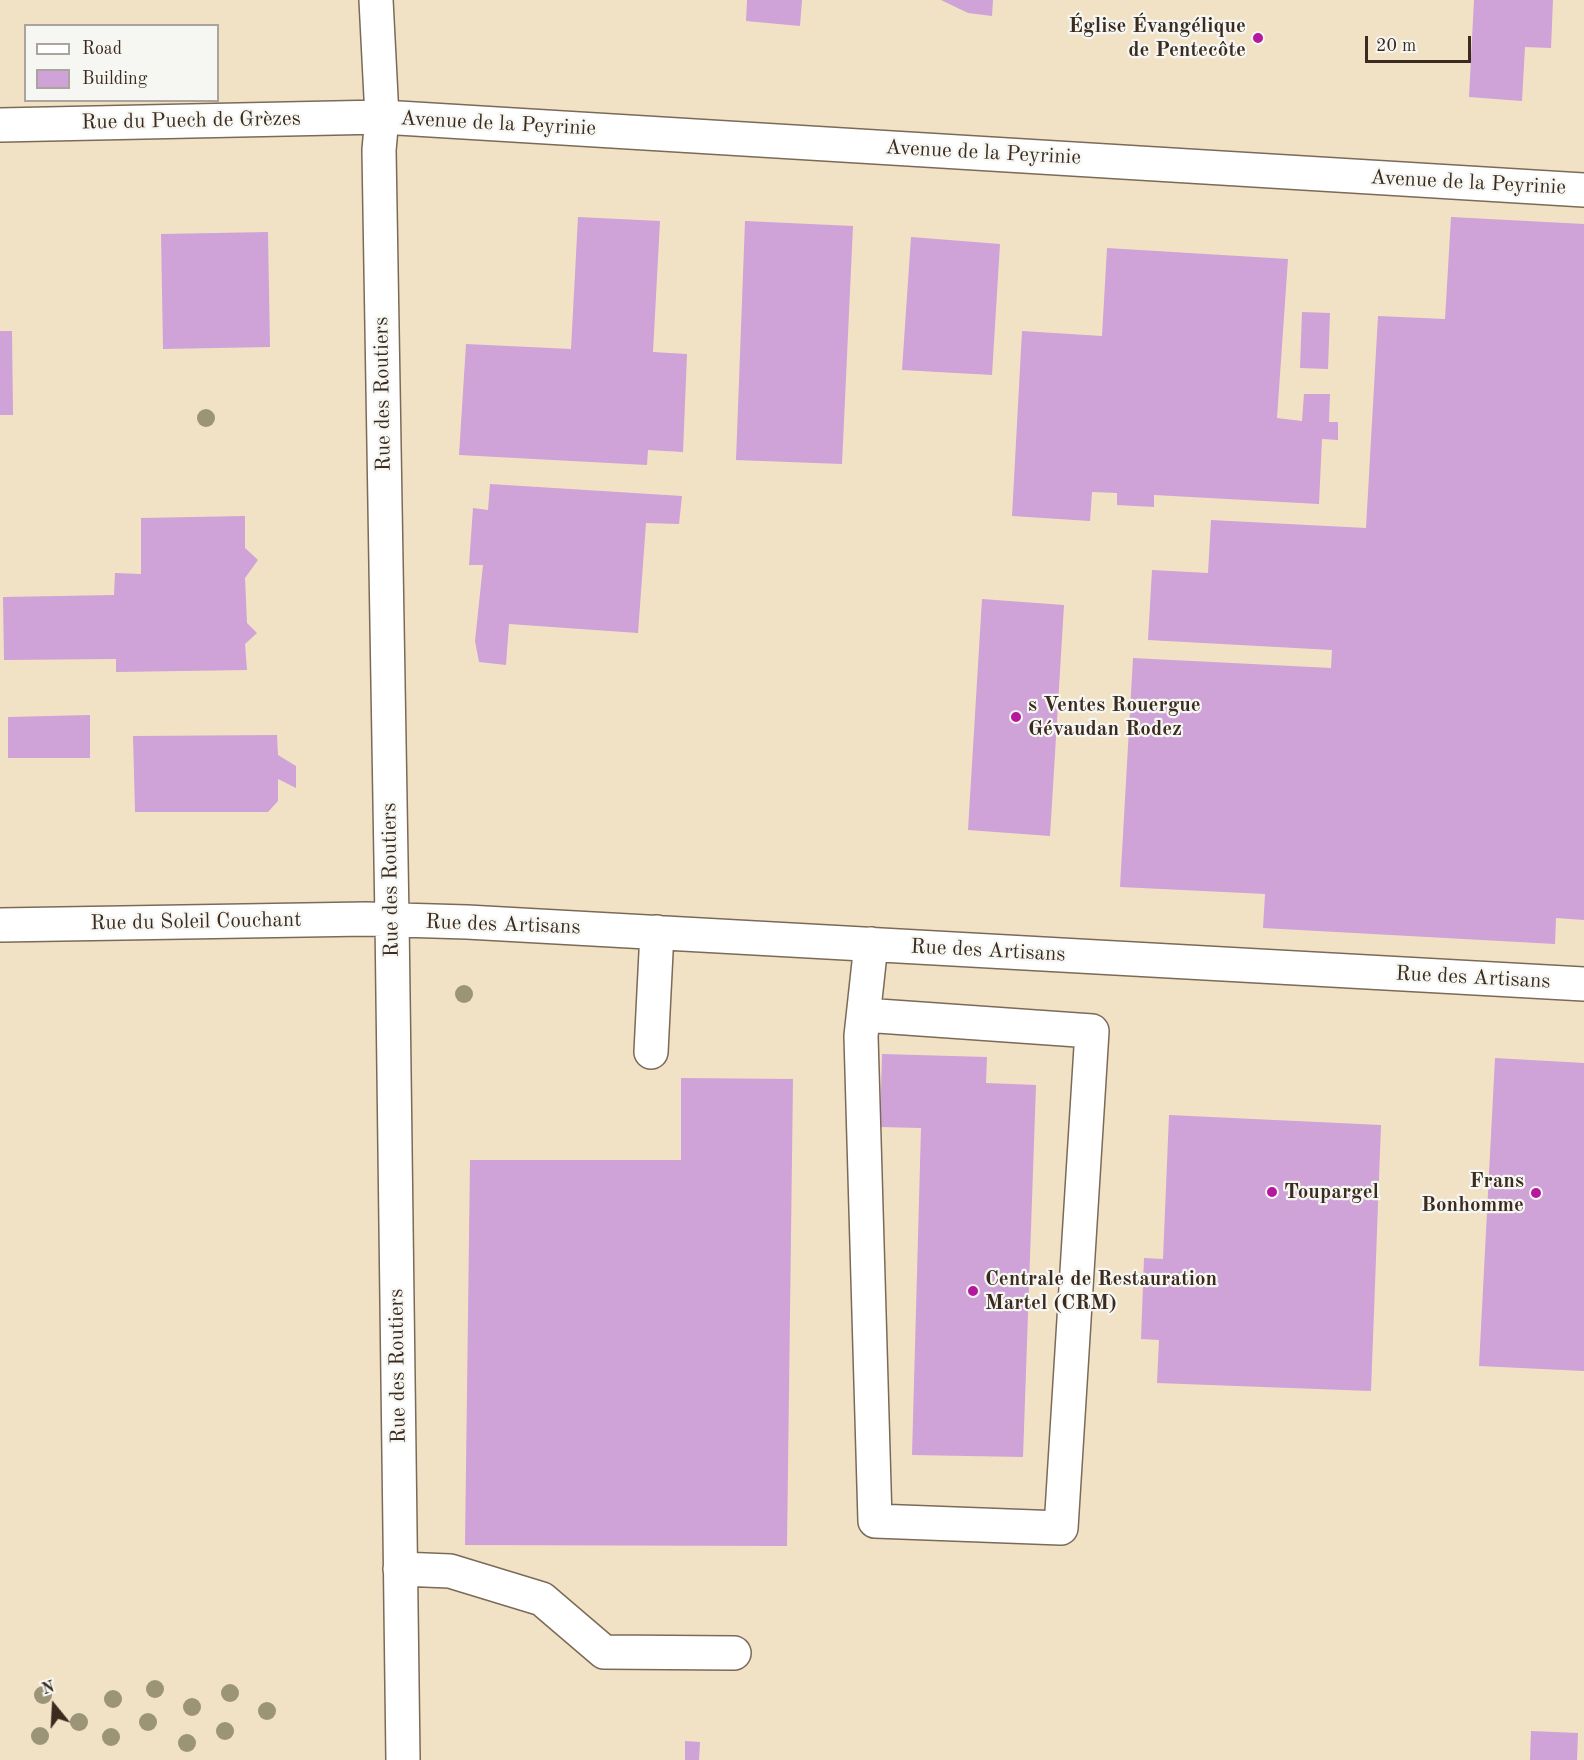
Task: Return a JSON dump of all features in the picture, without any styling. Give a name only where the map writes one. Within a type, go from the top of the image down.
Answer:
[{"type":"street","name":"Rue des Routiers","points":[[376,0],[382,117],[379,150],[403,1760]]},
{"type":"street","name":"Rue du Puech de Grèzes","points":[[0,125],[382,117]]},
{"type":"street","name":"Avenue de la Peyrinie","points":[[382,117],[1584,190]]},
{"type":"street","name":"Rue du Soleil Couchant","points":[[0,925],[392,919]]},
{"type":"street","name":"Rue des Artisans","points":[[392,919],[1584,984]]},
{"type":"street","points":[[651,1052],[657,932]]},
{"type":"street","points":[[864,1015],[1092,1030],[1061,1528],[875,1521],[861,1036],[871,944]]},
{"type":"street","points":[[400,1569],[450,1571],[542,1599],[604,1652],[734,1653]]},
{"type":"building","points":[[747,0],[802,0],[800,26],[746,21]]},
{"type":"building","points":[[941,0],[993,0],[992,16],[968,13]]},
{"type":"building","points":[[1474,0],[1553,0],[1551,48],[1525,47],[1522,101],[1469,97]]},
{"type":"building","points":[[578,217],[660,221],[653,352],[687,354],[683,452],[648,450],[647,465],[459,455],[466,344],[571,349]]},
{"type":"building","points":[[1451,217],[1584,224],[1584,920],[1556,918],[1555,944],[1263,928],[1265,894],[1120,887],[1133,658],[1331,668],[1332,650],[1148,640],[1152,570],[1208,573],[1211,520],[1366,528],[1378,316],[1445,319]]},
{"type":"building","points":[[745,221],[853,226],[842,464],[736,460]]},
{"type":"building","points":[[268,232],[270,347],[163,349],[161,234]]},
{"type":"building","points":[[911,237],[1000,244],[992,375],[902,370]]},
{"type":"building","points":[[1107,248],[1288,259],[1277,418],[1302,421],[1304,394],[1330,394],[1329,422],[1338,422],[1338,440],[1322,439],[1319,504],[1154,495],[1154,507],[1117,505],[1117,493],[1092,492],[1090,521],[1012,516],[1022,331],[1102,336]]},
{"type":"building","points":[[1302,312],[1330,313],[1328,369],[1300,368]]},
{"type":"building","points":[[0,331],[12,331],[13,415],[0,415]]},
{"type":"building","points":[[490,484],[682,496],[679,524],[646,523],[638,633],[509,624],[506,665],[479,662],[475,641],[483,565],[469,565],[473,508],[488,510]]},
{"type":"building","points":[[245,516],[245,548],[258,560],[245,578],[247,623],[257,633],[245,644],[247,670],[116,672],[116,659],[4,660],[3,597],[114,595],[115,573],[141,574],[141,518]]},
{"type":"building","name":"s Ventes Rouergue Gévaudan Rodez","points":[[982,599],[1064,605],[1050,836],[968,830]]},
{"type":"building","points":[[90,715],[90,758],[8,758],[8,717]]},
{"type":"building","points":[[277,735],[278,755],[296,766],[296,788],[278,779],[278,801],[268,812],[135,812],[133,736]]},
{"type":"building","name":"Centrale de Restauration Martel (CRM)","points":[[882,1054],[987,1057],[986,1083],[1036,1085],[1023,1457],[912,1455],[921,1128],[880,1127]]},
{"type":"building","name":"Frans Bonhomme","points":[[1495,1058],[1584,1063],[1584,1371],[1479,1366]]},
{"type":"building","points":[[681,1078],[793,1079],[787,1546],[465,1545],[470,1160],[681,1160]]},
{"type":"building","name":"Toupargel","points":[[1169,1115],[1381,1125],[1371,1391],[1157,1383],[1159,1340],[1141,1339],[1144,1258],[1163,1259]]},
{"type":"building","points":[[1531,1731],[1578,1733],[1577,1760],[1530,1760]]},
{"type":"building","points":[[685,1741],[700,1742],[699,1760],[685,1760]]},
{"type":"place","name":"Église Évangélique de Pentecôte","points":[[1258,38]]},
{"type":"place","name":"s Ventes Rouergue Gévaudan Rodez","points":[[1016,717]]},
{"type":"place","name":"Toupargel","points":[[1272,1192]]},
{"type":"place","name":"Frans Bonhomme","points":[[1536,1193]]},
{"type":"place","name":"Centrale de Restauration Martel (CRM)","points":[[973,1291]]}]
